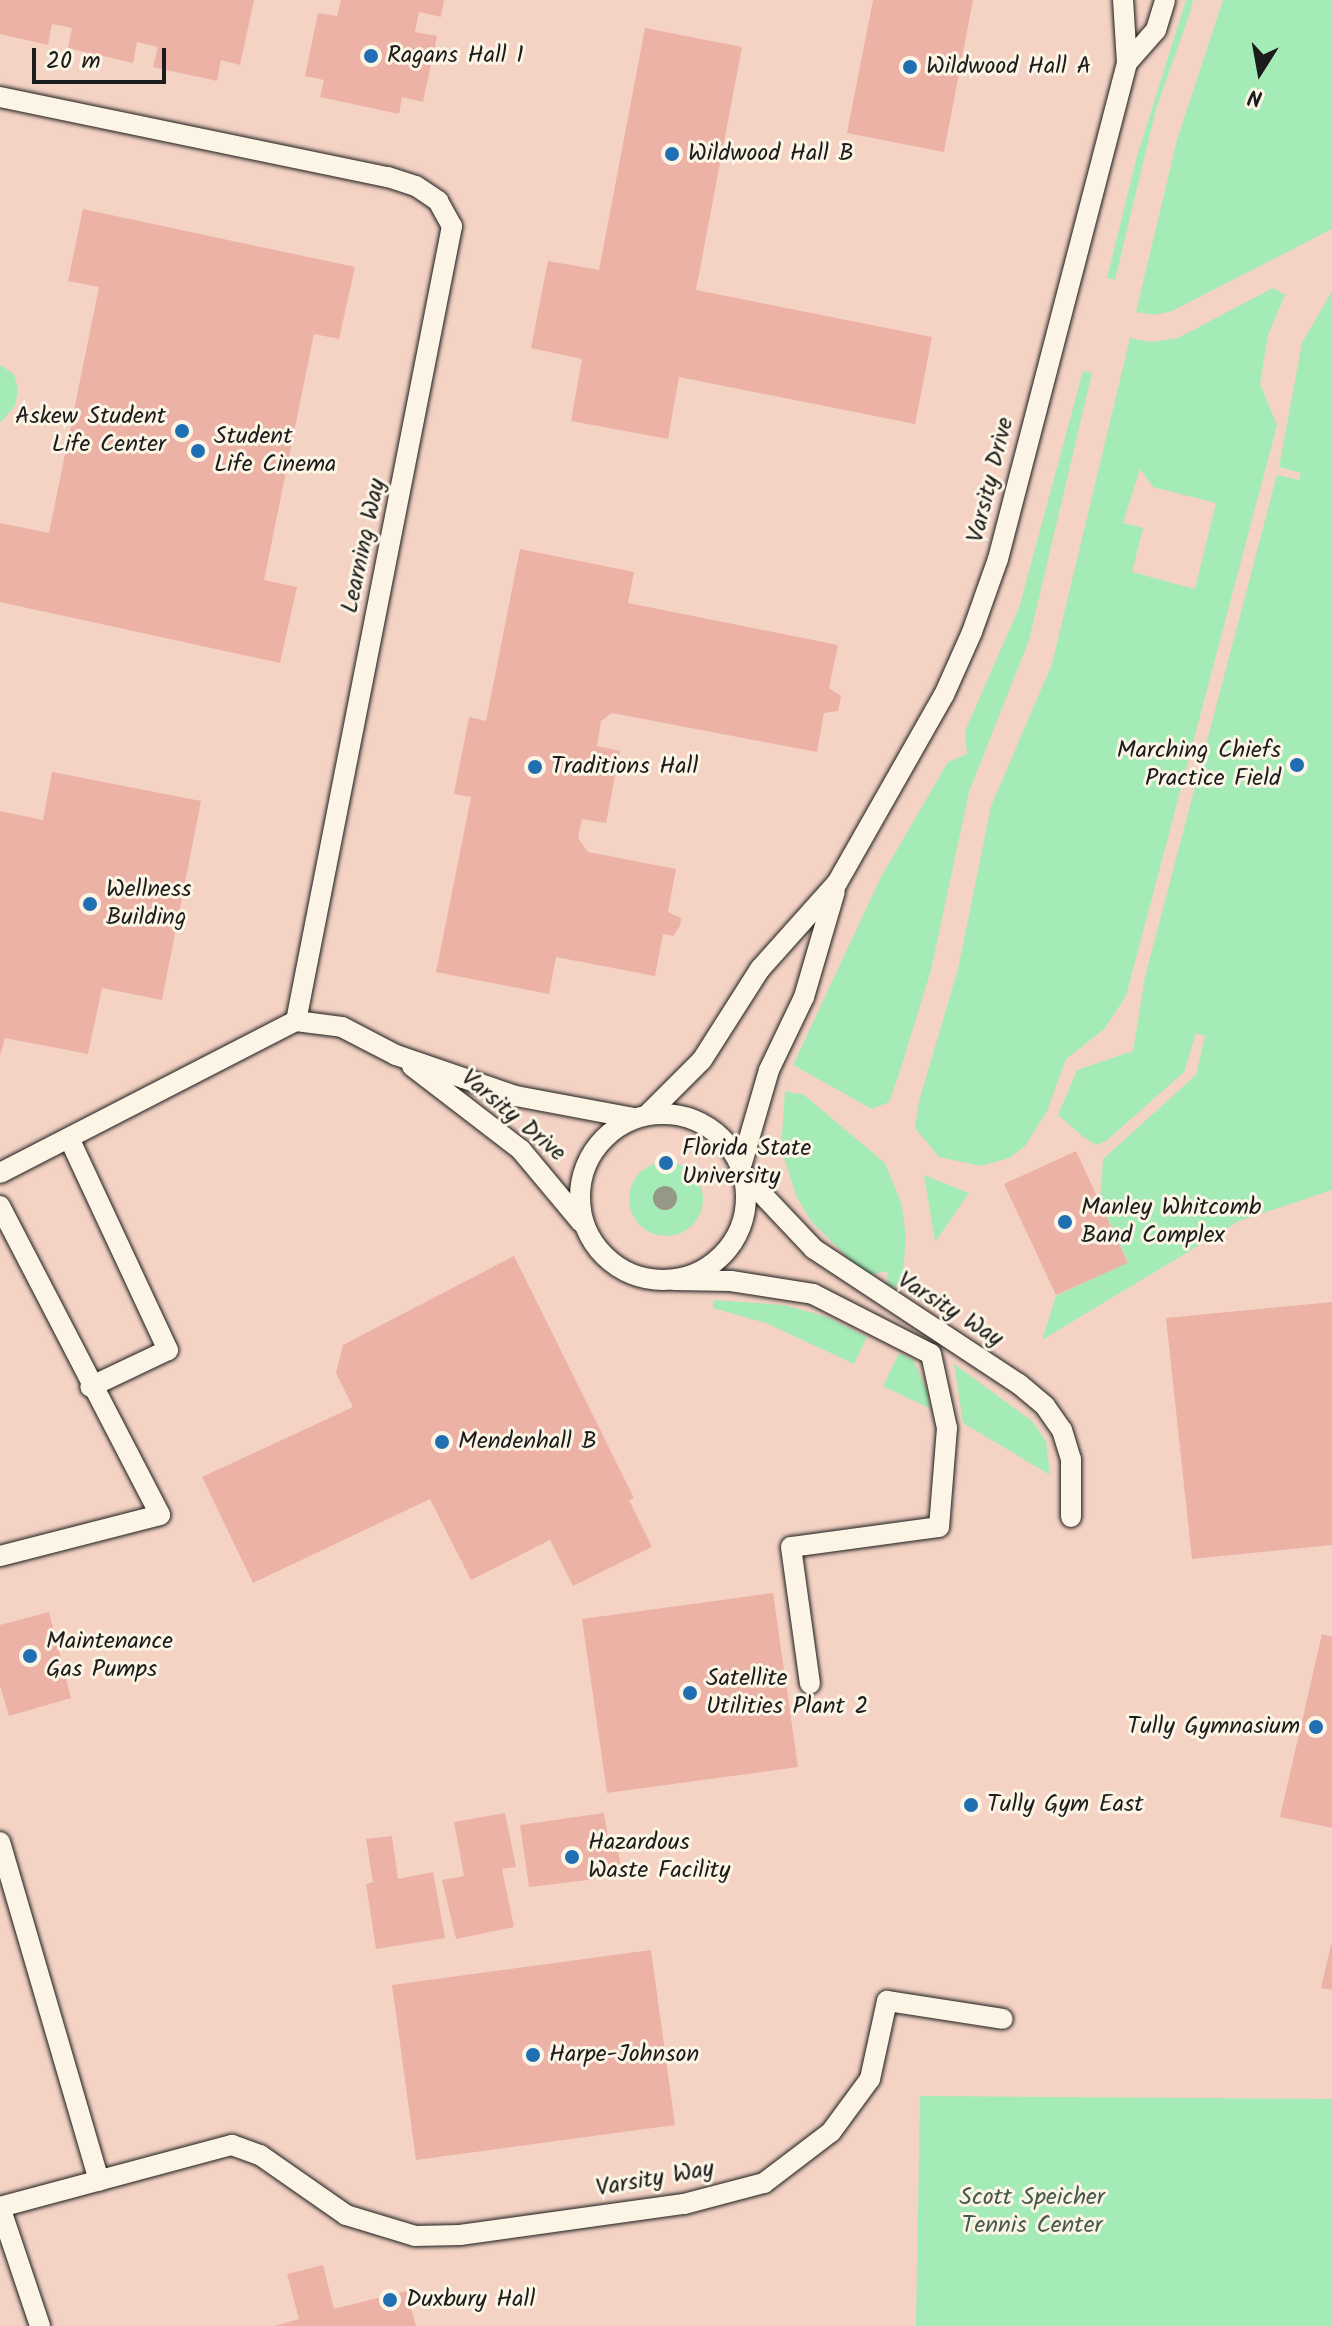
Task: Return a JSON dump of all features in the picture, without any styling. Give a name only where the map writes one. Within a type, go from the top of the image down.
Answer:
[{"type":"lane","name":"Varsity Drive","points":[[296,1021],[342,1027],[396,1055],[553,1106],[641,1116],[702,1060],[760,969],[837,883],[944,695],[972,632],[998,559],[1127,63],[1123,0]]},
{"type":"lane","name":"Varsity Drive","points":[[1127,63],[1156,30],[1165,0]]},
{"type":"lane","name":"Learning Way","points":[[0,97],[388,177],[416,186],[438,201],[452,226],[296,1021]]},
{"type":"lane","name":"Varsity Drive","points":[[743,1169],[769,1070],[804,997],[837,883]]},
{"type":"lane","points":[[0,1173],[296,1021]]},
{"type":"lane","name":"Varsity Drive","points":[[396,1055],[521,1150],[585,1228]]},
{"type":"lane","points":[[679,1115],[707,1126],[743,1169],[747,1200],[740,1230],[722,1256],[700,1272],[674,1280],[624,1270],[601,1253],[585,1228],[579,1199],[584,1170],[596,1146],[641,1116],[679,1115]]},
{"type":"lane","points":[[69,1138],[168,1350],[90,1387]]},
{"type":"lane","name":"Varsity Way","points":[[743,1169],[814,1249],[1019,1384],[1045,1406],[1062,1430],[1071,1459],[1071,1517]]},
{"type":"lane","points":[[0,1206],[90,1387],[160,1515],[0,1556]]},
{"type":"lane","name":"Varsity Way","points":[[674,1280],[731,1281],[813,1294],[931,1354],[947,1428],[939,1527],[791,1547],[810,1684]]},
{"type":"lane","points":[[0,1842],[99,2181],[0,2207],[40,2326]]},
{"type":"lane","name":"Varsity Way","points":[[99,2181],[232,2145],[260,2155],[346,2215],[415,2236],[460,2235],[684,2204],[764,2183],[831,2132],[870,2079],[887,2001],[1003,2019]]},
{"type":"shaded area","name":"Florida State University","points":[[0,0],[1332,0],[1332,2326],[0,2326]]},
{"type":"green space","points":[[1186,0],[1193,0],[1190,13],[1156,109],[1115,280],[1107,278],[1137,156]]},
{"type":"green space","points":[[1223,0],[1332,0],[1332,229],[1172,311],[1154,315],[1136,312],[1177,140]]},
{"type":"green space","points":[[1273,288],[1285,295],[1268,335],[1260,384],[1277,425],[1126,996],[1104,1029],[1066,1059],[1047,1111],[1025,1146],[1009,1158],[981,1166],[939,1157],[915,1128],[919,1101],[958,969],[991,806],[1052,664],[1130,338],[1151,342],[1178,338]],"holes":[[[1140,469],[1153,487],[1216,503],[1195,589],[1132,572],[1143,528],[1123,523]]]},
{"type":"green space","points":[[1332,291],[1332,1190],[1239,1221],[1042,1340],[1056,1296],[1128,1262],[1100,1202],[1103,1159],[1196,1075],[1205,1036],[1196,1033],[1184,1072],[1106,1141],[1097,1145],[1058,1115],[1077,1070],[1133,1051],[1145,977],[1277,475],[1299,480],[1301,473],[1279,467],[1302,343]]},
{"type":"green space","points":[[0,365],[14,374],[18,390],[15,406],[0,423]]},
{"type":"green space","points":[[1083,371],[1092,373],[1029,640],[969,792],[931,970],[900,1071],[889,1102],[872,1109],[793,1065],[881,877],[948,762],[967,754],[965,731],[1019,608]]},
{"type":"green space","points":[[785,1091],[804,1095],[885,1163],[902,1205],[906,1237],[903,1274],[895,1288],[887,1284],[888,1271],[868,1275],[853,1263],[812,1222],[797,1198],[781,1149]]},
{"type":"green space","points":[[666,1162],[680,1165],[692,1173],[700,1185],[703,1199],[700,1213],[692,1225],[680,1233],[666,1236],[652,1233],[640,1225],[632,1213],[629,1199],[632,1185],[640,1173],[652,1165]]},
{"type":"green space","points":[[924,1175],[969,1193],[935,1242]]},
{"type":"green space","points":[[713,1300],[784,1305],[827,1317],[867,1337],[854,1364],[766,1323],[713,1308]]},
{"type":"green space","points":[[899,1353],[913,1360],[928,1392],[929,1408],[883,1386]]},
{"type":"green space","points":[[954,1364],[1032,1421],[1046,1441],[1050,1475],[963,1423]]},
{"type":"green space","name":"Scott Speicher Tennis Center","points":[[920,2096],[1332,2099],[1332,2326],[916,2326]]},
{"type":"building","points":[[0,0],[254,0],[240,65],[221,60],[217,81],[153,67],[158,47],[137,42],[133,63],[68,48],[72,28],[52,24],[48,45],[0,34]]},
{"type":"building","name":"Ragans Hall 1","points":[[341,0],[444,0],[441,17],[419,12],[415,32],[437,36],[423,102],[402,97],[399,114],[320,97],[324,80],[305,76],[318,13],[337,16]]},
{"type":"building","name":"Wildwood Hall A","points":[[873,0],[973,0],[944,152],[847,133]]},
{"type":"building","name":"Wildwood Hall B","points":[[645,28],[742,47],[696,290],[932,337],[915,424],[679,377],[668,439],[571,421],[582,359],[531,348],[548,261],[599,270]]},
{"type":"building","name":"Askew Student Life Center","points":[[83,209],[355,267],[339,339],[314,334],[264,580],[297,587],[280,663],[0,602],[0,523],[49,533],[99,287],[68,281]]},
{"type":"building","name":"Traditions Hall","points":[[520,549],[634,572],[628,603],[838,645],[829,688],[841,696],[838,711],[824,713],[817,752],[612,713],[601,721],[597,746],[620,751],[606,823],[582,819],[578,838],[588,852],[676,869],[668,912],[681,918],[680,926],[673,936],[663,934],[655,976],[556,957],[549,994],[436,972],[471,797],[454,794],[469,717],[486,721]]},
{"type":"building","name":"Wellness Building","points":[[52,772],[201,801],[162,1000],[102,988],[88,1054],[5,1038],[0,1056],[0,811],[43,820]]},
{"type":"building","name":"Manley Whitcomb Band Complex","points":[[1076,1151],[1128,1263],[1056,1295],[1004,1184]]},
{"type":"building","name":"Mendenhall B","points":[[514,1256],[634,1498],[629,1500],[652,1547],[573,1586],[550,1540],[471,1580],[430,1499],[253,1583],[202,1477],[353,1407],[336,1373],[343,1345]]},
{"type":"building","points":[[1332,1302],[1332,1545],[1192,1559],[1166,1318]]},
{"type":"building","name":"Satellite Utilities Plant 2","points":[[773,1593],[798,1767],[607,1793],[582,1619]]},
{"type":"building","name":"Maintenance Gas Pumps","points":[[49,1612],[71,1698],[9,1716],[0,1686],[0,1625]]},
{"type":"building","name":"Tully Gymnasium","points":[[1322,1634],[1332,1637],[1332,1828],[1280,1817]]},
{"type":"building","points":[[505,1813],[516,1867],[502,1869],[514,1927],[456,1939],[442,1880],[464,1876],[454,1822]]},
{"type":"building","name":"Hazardous Waste Facility","points":[[604,1813],[608,1838],[616,1836],[622,1876],[529,1887],[520,1825]]},
{"type":"building","points":[[392,1836],[398,1879],[433,1872],[445,1938],[376,1949],[366,1884],[373,1882],[366,1839]]},
{"type":"building","points":[[1332,1945],[1332,1990],[1321,1988]]},
{"type":"building","name":"Harpe-Johnson","points":[[651,1950],[675,2125],[416,2160],[392,1985]]},
{"type":"building","name":"Duxbury Hall","points":[[323,2265],[334,2309],[406,2291],[416,2326],[275,2326],[299,2319],[287,2274]]},
{"type":"place","name":"Ragans Hall 1","points":[[371,56]]},
{"type":"place","name":"Wildwood Hall A","points":[[910,67]]},
{"type":"place","name":"Wildwood Hall B","points":[[672,154]]},
{"type":"place","name":"Askew Student Life Center","points":[[182,431]]},
{"type":"place","name":"Student Life Cinema","points":[[198,451]]},
{"type":"place","name":"Marching Chiefs Practice Field","points":[[1297,765]]},
{"type":"place","name":"Traditions Hall","points":[[535,767]]},
{"type":"place","name":"Wellness Building","points":[[90,904]]},
{"type":"place","name":"Florida State University","points":[[666,1163]]},
{"type":"place","name":"Manley Whitcomb Band Complex","points":[[1065,1222]]},
{"type":"place","name":"Mendenhall B","points":[[442,1442]]},
{"type":"place","name":"Maintenance Gas Pumps","points":[[30,1656]]},
{"type":"place","name":"Satellite Utilities Plant 2","points":[[690,1693]]},
{"type":"place","name":"Tully Gymnasium","points":[[1316,1727]]},
{"type":"place","name":"Tully Gym East","points":[[971,1805]]},
{"type":"place","name":"Hazardous Waste Facility","points":[[572,1857]]},
{"type":"place","name":"Harpe-Johnson","points":[[533,2055]]},
{"type":"place","name":"Duxbury Hall","points":[[390,2300]]}]
